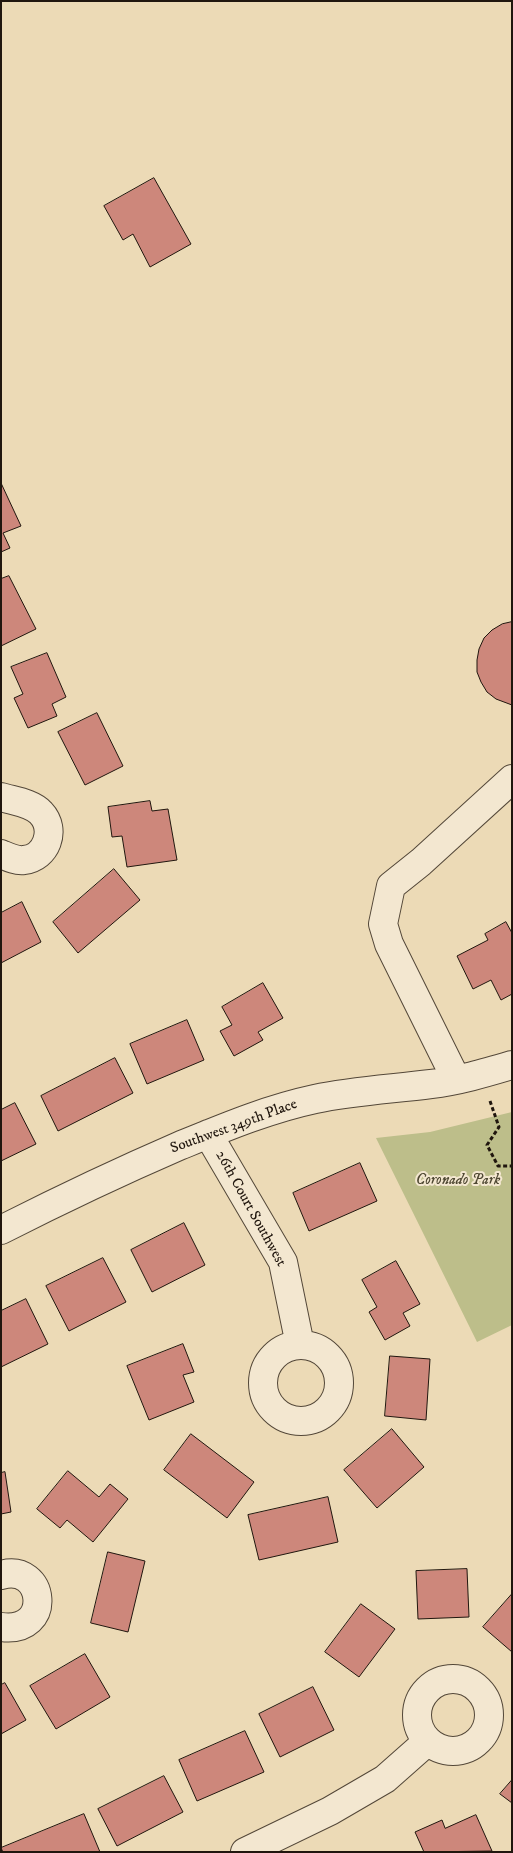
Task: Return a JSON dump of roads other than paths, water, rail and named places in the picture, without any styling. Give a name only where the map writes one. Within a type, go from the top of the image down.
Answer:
[{"type":"street","points":[[468,1077],[389,944],[383,924],[391,886],[512,779]]},
{"type":"street","points":[[1,797],[31,806],[40,812],[47,821],[49,832],[48,843],[42,852],[33,858],[22,861],[11,859],[1,854]]},
{"type":"street","name":"Southwest 349th Place","points":[[1,1230],[132,1166],[272,1110],[315,1099],[468,1077],[512,1065]]},
{"type":"street","name":"26th Court Southwest","points":[[208,1134],[283,1262],[300,1345]]},
{"type":"street","points":[[1,1575],[9,1572],[20,1574],[36,1588],[38,1599],[37,1609],[32,1619],[23,1626],[1,1627]]},
{"type":"street","points":[[245,1852],[330,1811],[384,1779],[428,1741]]},
{"type":"park label","name":"Coronado Park","points":[[458,1181]]}]
